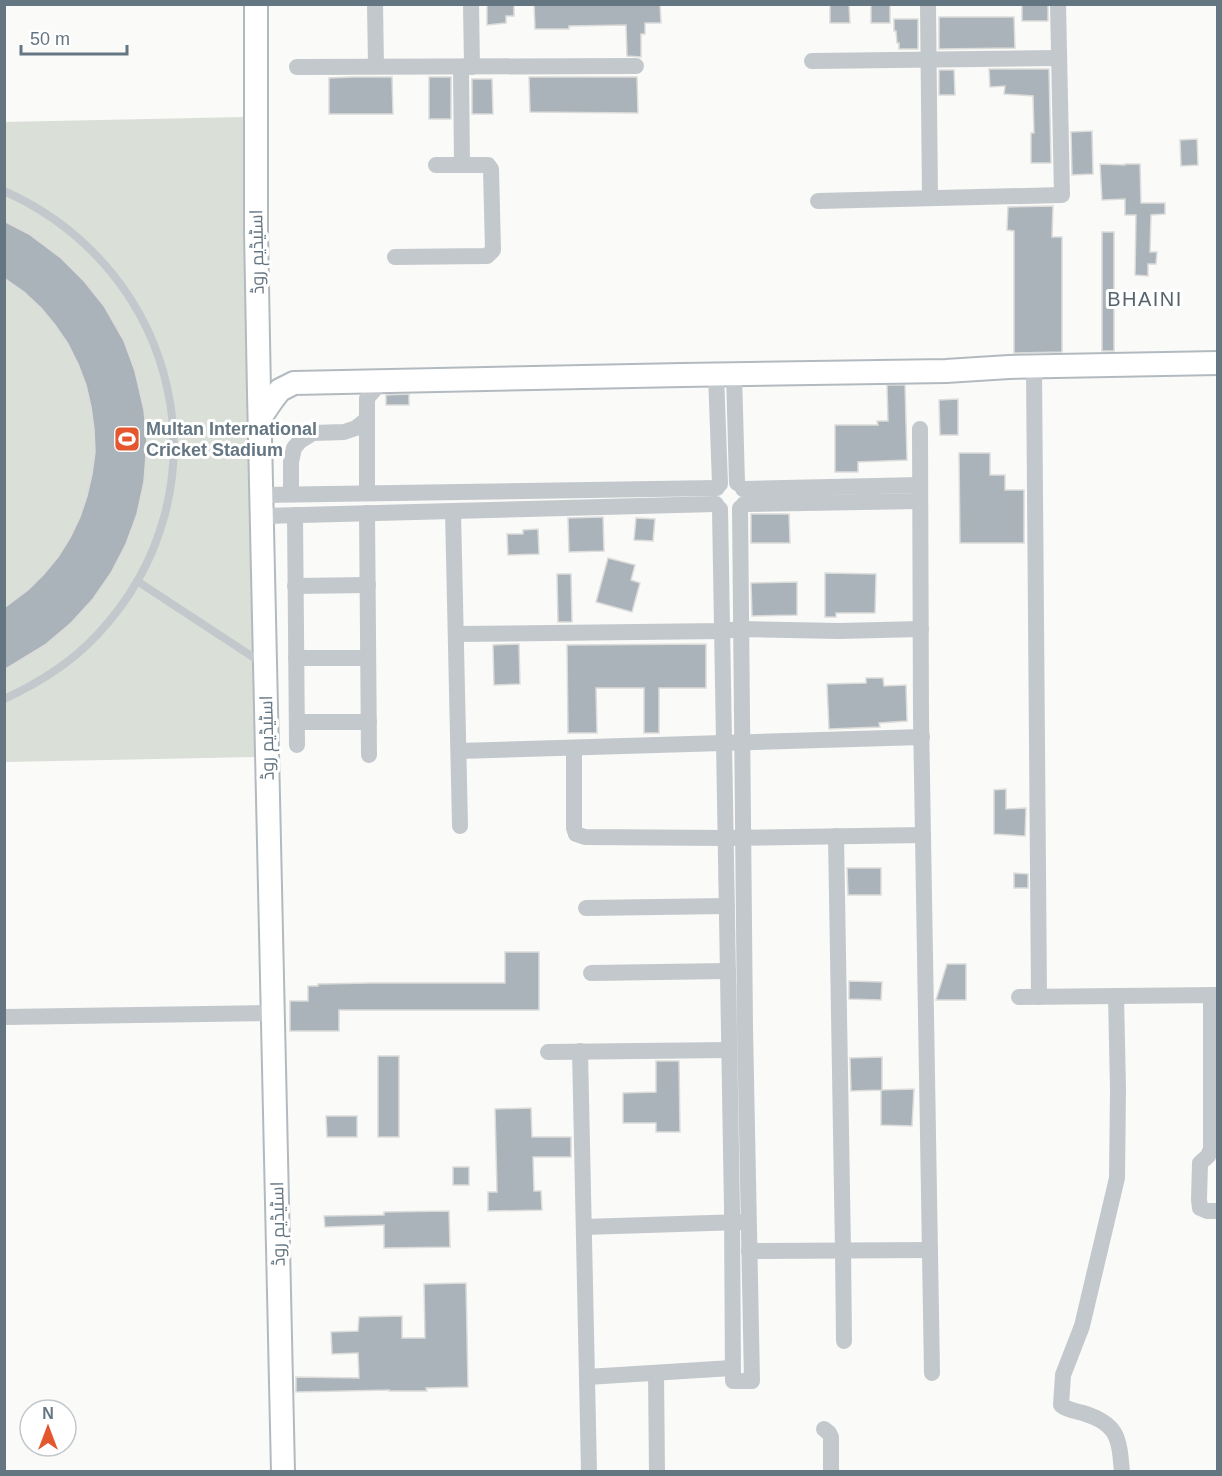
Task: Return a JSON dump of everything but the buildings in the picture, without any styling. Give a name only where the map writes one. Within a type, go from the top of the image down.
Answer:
[{"type":"main road","name":"اسٹیڈیم روڈ","points":[[256,4],[256,231],[283,1472]]},
{"type":"main road","points":[[260,418],[280,390],[294,382],[946,371],[1009,367],[1218,363]]},
{"type":"street","points":[[375,4],[376,66]]},
{"type":"street","points":[[462,165],[471,4]]},
{"type":"street","points":[[927,4],[930,198]]},
{"type":"street","points":[[818,201],[1062,195],[1058,4]]},
{"type":"street","points":[[812,61],[1059,58]]},
{"type":"street","points":[[297,67],[636,66]]},
{"type":"street","points":[[395,257],[487,256],[493,250],[491,169],[488,165],[436,165]]},
{"type":"street","points":[[1034,367],[1038,997]]},
{"type":"street","points":[[725,374],[730,496],[741,629],[744,837],[745,1028],[740,1222],[732,1368],[733,1381],[752,1381],[749,1251],[740,1222],[729,1050],[722,631],[730,496]]},
{"type":"street","points":[[366,493],[366,398],[383,380]]},
{"type":"street","points":[[291,494],[291,462],[294,448],[300,441],[313,433],[345,432],[356,428],[366,420]]},
{"type":"street","points":[[920,429],[923,835],[932,1373]]},
{"type":"street","points":[[262,505],[291,494],[730,496],[920,493]]},
{"type":"street","points":[[262,505],[295,515],[453,511],[730,496]]},
{"type":"street","points":[[453,511],[460,826]]},
{"type":"street","points":[[367,513],[369,755]]},
{"type":"street","points":[[295,515],[297,745]]},
{"type":"street","points":[[295,586],[368,585]]},
{"type":"street","points":[[456,634],[741,629],[839,631],[921,629]]},
{"type":"street","points":[[296,658],[368,658]]},
{"type":"street","points":[[297,722],[369,722]]},
{"type":"street","points":[[459,751],[922,737]]},
{"type":"street","points":[[574,748],[574,828],[576,834],[585,837],[726,838],[923,835]]},
{"type":"street","points":[[836,836],[844,1341]]},
{"type":"street","points":[[586,908],[727,906]]},
{"type":"street","points":[[591,973],[728,971]]},
{"type":"street","points":[[1019,997],[1214,995],[1211,1149],[1208,1156],[1200,1163],[1198,1200],[1200,1208],[1206,1211],[1218,1211]]},
{"type":"street","points":[[1116,996],[1117,1178],[1082,1326],[1063,1375],[1061,1405],[1089,1415],[1111,1427],[1118,1439],[1122,1472]]},
{"type":"street","points":[[4,1017],[273,1013]]},
{"type":"street","points":[[548,1052],[729,1050]]},
{"type":"street","points":[[580,1051],[589,1472]]},
{"type":"street","points":[[584,1227],[740,1222]]},
{"type":"street","points":[[749,1251],[930,1250]]},
{"type":"street","points":[[587,1377],[732,1368]]},
{"type":"street","points":[[656,1373],[657,1472]]},
{"type":"street","points":[[824,1429],[831,1437],[831,1472]]},
{"type":"street","points":[[842,1433],[842,1472]]},
{"type":"lane","points":[[4,191],[58,221],[91,249],[131,298],[158,356],[169,396],[173,439],[168,502],[156,543],[137,581],[112,618],[80,651],[44,678],[4,699]]},
{"type":"lane","points":[[137,581],[265,665]]},
{"type":"shaded area","name":"Multan International Cricket Stadium","points":[[245,117],[255,757],[5,762],[4,122]]},
{"type":"place","name":"Multan International Cricket Stadium","points":[[127,439]]},
{"type":"district","name":"BHAINI","points":[[1145,299]]}]
